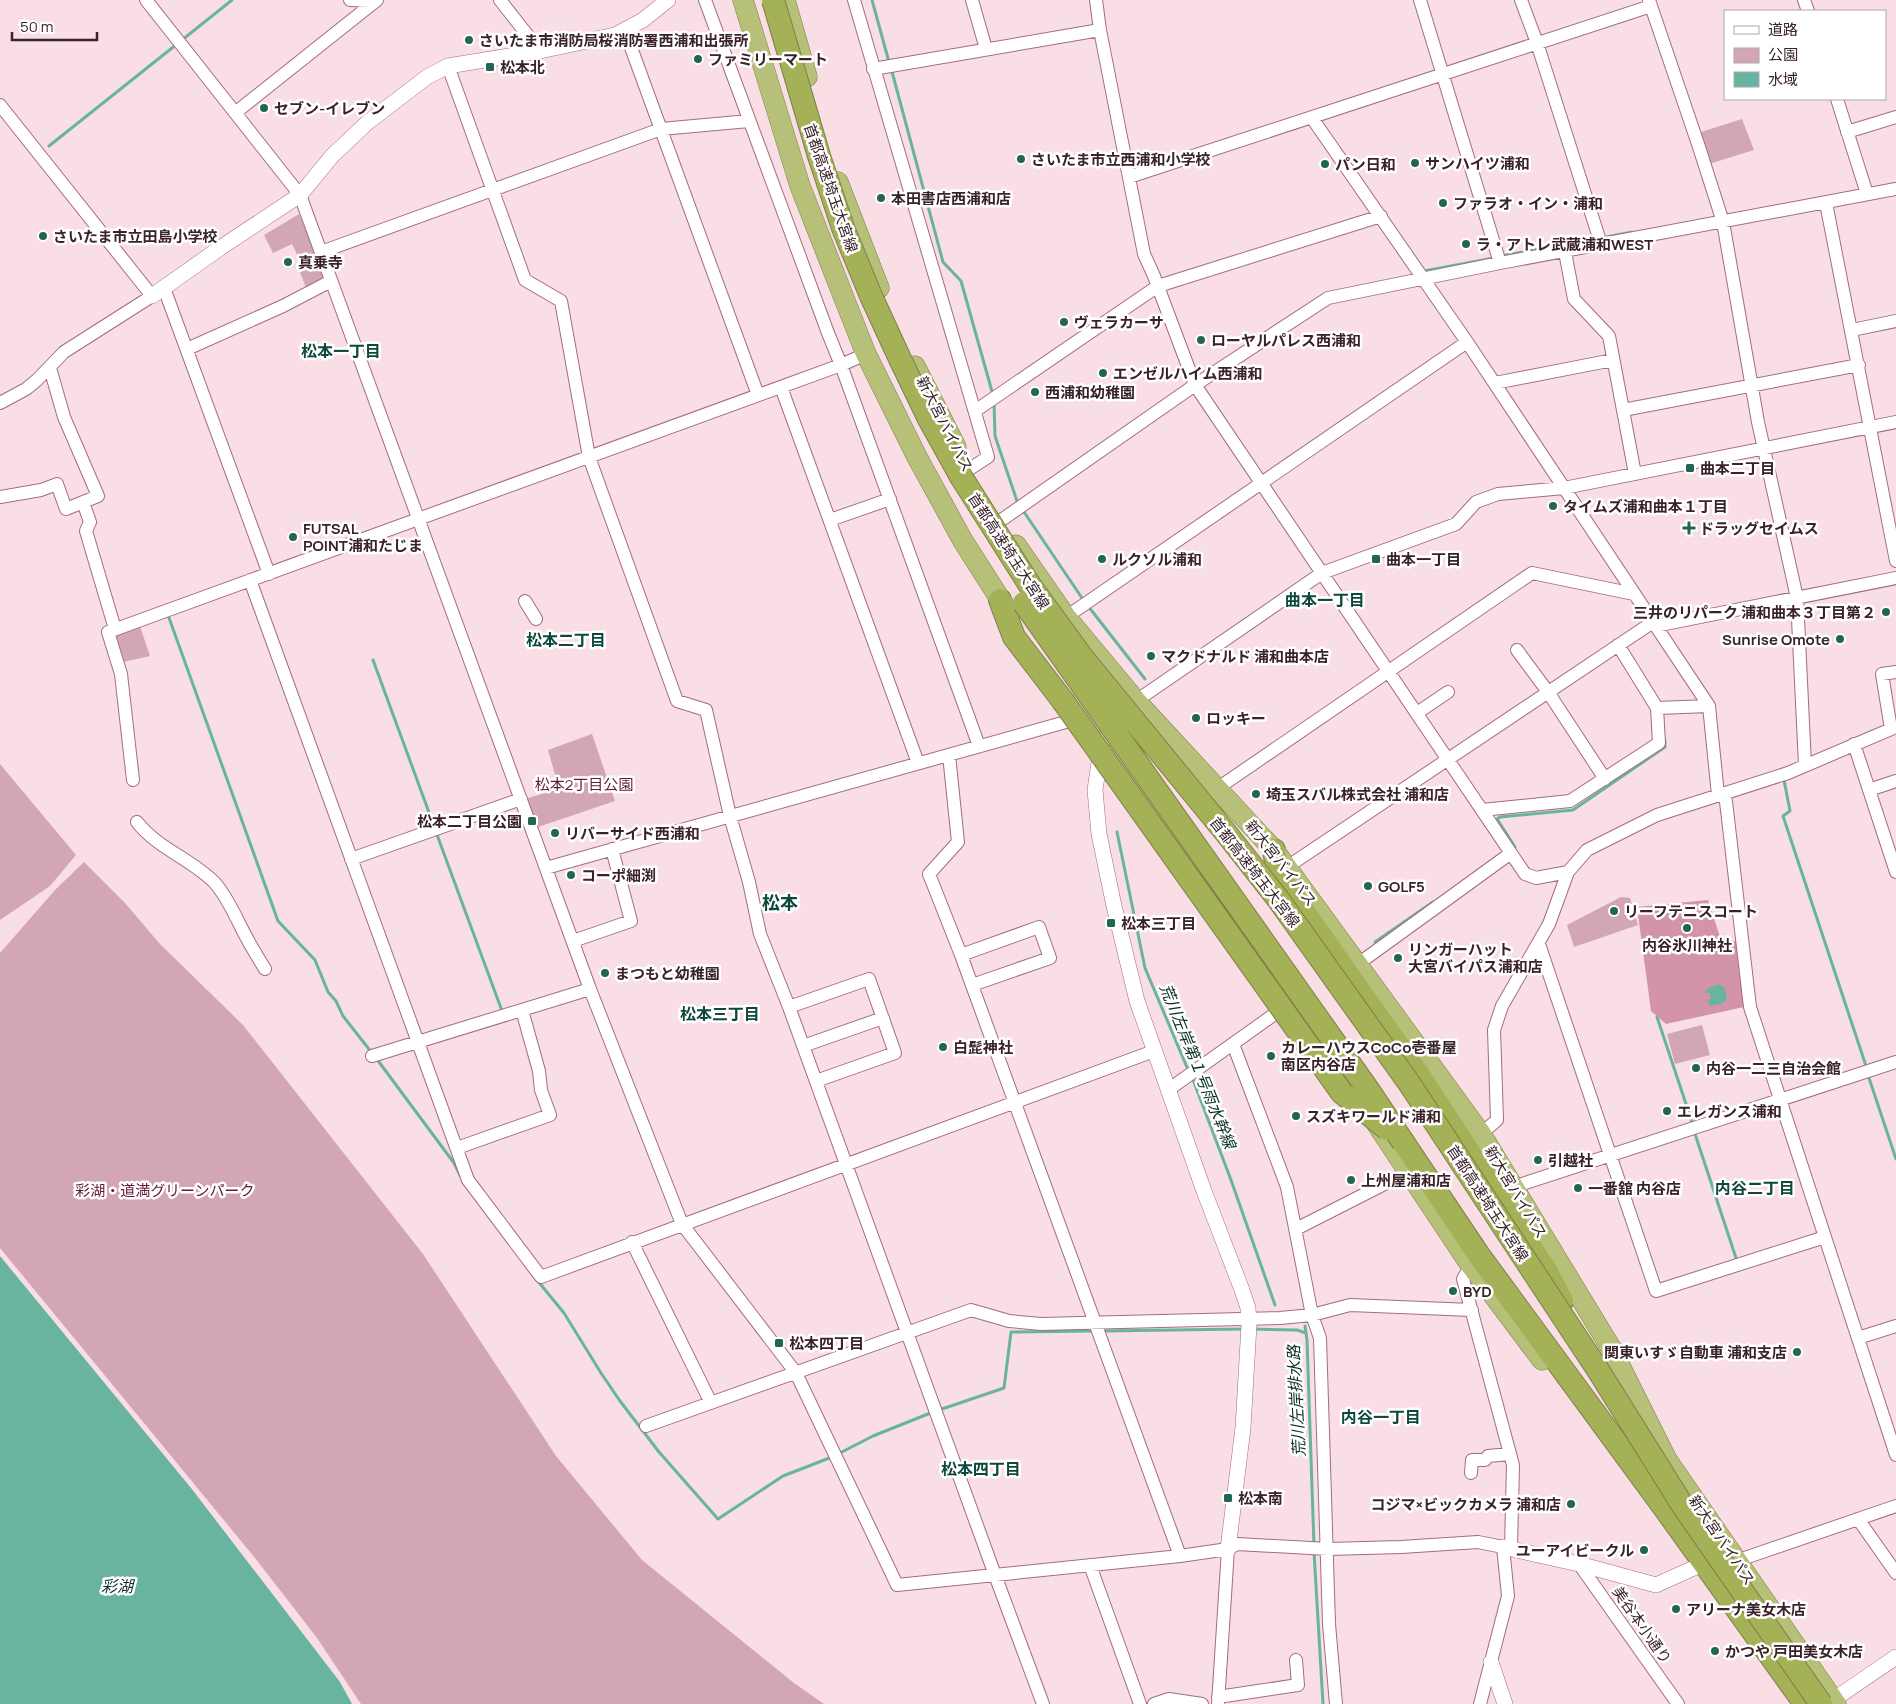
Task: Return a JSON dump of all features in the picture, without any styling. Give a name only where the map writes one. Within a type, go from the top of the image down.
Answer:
[{"type":"highway","points":[[743,0],[800,186],[866,354],[917,457],[963,541],[1000,600],[1359,1099],[1471,1265],[1696,1567],[1794,1704]]},
{"type":"highway","name":"首都高速埼玉大宮線","points":[[757,0],[805,160],[830,233],[886,365],[915,425],[978,534],[1072,673],[1370,1091],[1478,1254],[1805,1704]]},
{"type":"highway","name":"首都高速埼玉大宮線","points":[[773,0],[818,156],[843,228],[900,359],[929,419],[960,474],[1029,584],[1082,658],[1278,899],[1409,1083],[1598,1370],[1683,1506],[1830,1703]]},
{"type":"highway","name":"新大宮バイパス","points":[[785,0],[834,170],[890,315],[968,470],[1013,512],[1080,608],[1136,701],[1218,788],[1281,859],[1481,1134],[1611,1348],[1667,1460],[1830,1703]]},
{"type":"highway","points":[[1000,600],[1014,637],[1063,702],[1342,1093],[1404,1142]]},
{"type":"highway","points":[[1281,859],[1278,875],[1420,1074],[1547,1272],[1598,1370]]},
{"type":"street","points":[[146,0],[300,195],[590,989],[682,1224],[796,1372],[896,1585],[1180,1556],[1228,1549],[1237,1544],[1325,1548],[1401,1547],[1478,1542],[1579,1564],[1656,1585],[1696,1567]]},
{"type":"street","points":[[350,0],[376,0]]},
{"type":"street","points":[[235,113],[376,0]]},
{"type":"street","points":[[500,0],[540,51]]},
{"type":"street","points":[[0,403],[26,389],[50,368],[64,352],[158,292],[300,195],[332,156],[368,122],[428,76],[448,66],[540,51],[625,31],[643,20],[668,0]]},
{"type":"street","points":[[705,0],[841,365],[979,746]]},
{"type":"street","points":[[854,0],[988,457],[968,470]]},
{"type":"street","points":[[972,0],[986,49]]},
{"type":"street","points":[[1096,0],[1100,30],[1144,254],[1195,385],[1525,874],[1536,878],[1568,872]]},
{"type":"street","points":[[1420,0],[1500,263]]},
{"type":"street","points":[[1521,0],[1537,43],[1601,244]]},
{"type":"street","points":[[1129,177],[1442,76],[1650,3],[1723,222],[1764,448],[1797,598],[1805,765]]},
{"type":"street","points":[[874,69],[1100,30]]},
{"type":"street","points":[[625,31],[758,395]]},
{"type":"street","points":[[448,66],[525,280],[561,301],[589,457],[677,701],[706,710],[730,816],[749,882],[760,934],[789,1007],[1043,1704]]},
{"type":"street","points":[[1836,100],[1867,194]]},
{"type":"street","points":[[0,105],[158,292],[187,349],[268,574]]},
{"type":"street","points":[[1847,132],[1896,116]]},
{"type":"street","points":[[1312,118],[1468,342],[1709,706],[1750,1008],[1896,1455]]},
{"type":"street","points":[[321,252],[661,129],[749,120]]},
{"type":"street","points":[[1013,512],[1195,385],[1328,298],[1500,263],[1896,189]]},
{"type":"street","points":[[1826,203],[1896,561]]},
{"type":"street","points":[[975,411],[1158,286],[1382,216]]},
{"type":"street","points":[[1565,252],[1574,299],[1609,336],[1635,474]]},
{"type":"street","points":[[187,349],[283,306],[332,281]]},
{"type":"street","points":[[1852,330],[1896,321]]},
{"type":"street","points":[[1080,608],[1468,342]]},
{"type":"street","points":[[133,780],[121,674],[108,632],[841,365],[866,354]]},
{"type":"street","points":[[1495,383],[1613,360]]},
{"type":"street","points":[[1623,410],[1859,366]]},
{"type":"street","points":[[0,497],[41,490],[57,484],[66,509],[98,496],[64,417],[50,368]]},
{"type":"street","points":[[781,387],[918,764]]},
{"type":"street","points":[[1296,1660],[1298,1685],[1218,1700],[1228,1549],[1243,1428],[1249,1326],[1242,1290],[1204,1191],[1137,1001],[1099,834],[1095,790],[1102,742],[1136,701],[1322,573],[1456,524],[1476,502],[1498,494],[1564,488],[1896,422]]},
{"type":"street","points":[[830,520],[890,499]]},
{"type":"street","points":[[83,502],[90,522],[86,531],[115,630]]},
{"type":"street","points":[[1218,788],[1532,573],[1634,594]]},
{"type":"street","points":[[1281,859],[1448,759],[1618,645],[1654,624],[1896,578]]},
{"type":"street","points":[[250,580],[468,1180],[541,1276],[1154,1051]]},
{"type":"street","points":[[525,600],[536,620]]},
{"type":"street","points":[[1482,810],[1570,802],[1659,743],[1657,708],[1618,645]]},
{"type":"street","points":[[1517,650],[1548,692],[1605,779]]},
{"type":"street","points":[[1481,1134],[1497,1120],[1494,1030],[1502,1006],[1550,924],[1568,872],[1587,850],[1657,815],[1788,773],[1894,728],[1882,674],[1896,672]]},
{"type":"street","points":[[1416,713],[1448,692]]},
{"type":"street","points":[[1657,708],[1709,706]]},
{"type":"street","points":[[546,868],[1084,717]]},
{"type":"street","points":[[1854,744],[1896,872]]},
{"type":"street","points":[[949,755],[958,842],[929,874],[962,955],[1180,1556]]},
{"type":"street","points":[[1095,790],[1105,781],[1114,778],[1138,792]]},
{"type":"street","points":[[1869,790],[1896,781]]},
{"type":"street","points":[[351,859],[521,799]]},
{"type":"street","points":[[137,822],[150,837],[195,865],[215,884],[230,904],[243,932],[265,969]]},
{"type":"street","points":[[573,942],[631,921],[612,850]]},
{"type":"street","points":[[1358,964],[1511,853]]},
{"type":"street","points":[[962,955],[1039,927],[1050,958],[972,985]]},
{"type":"street","points":[[1539,944],[1656,1291],[1825,1237]]},
{"type":"street","points":[[789,1007],[870,979],[895,1053],[816,1081]]},
{"type":"street","points":[[372,1056],[590,989]]},
{"type":"street","points":[[1168,1090],[1290,1003]]},
{"type":"street","points":[[457,1148],[550,1115],[541,1090],[539,1071],[522,1010]]},
{"type":"street","points":[[803,1046],[883,1018]]},
{"type":"street","points":[[1233,1044],[1287,1187],[1310,1314],[1320,1338],[1325,1548],[1336,1704]]},
{"type":"street","points":[[1513,1187],[1896,1062]]},
{"type":"street","points":[[1296,1229],[1408,1172]]},
{"type":"street","points":[[632,1242],[711,1403]]},
{"type":"street","points":[[1471,1265],[1463,1279],[1513,1465],[1507,1548],[1508,1596],[1480,1704]]},
{"type":"street","points":[[646,1426],[971,1310],[1009,1321],[1098,1329],[1249,1326],[1280,1318],[1350,1306],[1472,1310]]},
{"type":"street","points":[[1858,1338],[1896,1326]]},
{"type":"street","points":[[1472,1473],[1472,1460],[1485,1460],[1488,1456],[1510,1454]]},
{"type":"street","points":[[1736,1561],[1896,1506]]},
{"type":"street","points":[[1858,1519],[1896,1573]]},
{"type":"street","name":"美谷本小通り","points":[[1579,1564],[1678,1704]]},
{"type":"street","points":[[1090,1565],[1140,1704]]},
{"type":"street","points":[[1830,1703],[1896,1657]]},
{"type":"street","points":[[1491,1662],[1505,1704]]},
{"type":"street","points":[[1154,1704],[1169,1698],[1202,1704]]},
{"type":"green space","points":[[1742,119],[1754,150],[1709,164],[1698,133]]},
{"type":"green space","points":[[299,214],[324,273],[324,279],[306,288],[300,272],[304,269],[292,244],[273,253],[264,235]]},
{"type":"green space","points":[[139,623],[150,656],[119,663],[110,633]]},
{"type":"green space","name":"松本2丁目公園","points":[[592,734],[615,801],[535,828],[525,799],[559,789],[548,750]]},
{"type":"green space","points":[[0,764],[76,855],[50,886],[0,920]]},
{"type":"green space","name":"彩湖・道満グリーンパーク","points":[[84,862],[125,903],[160,944],[243,1025],[423,1254],[556,1456],[642,1560],[794,1683],[824,1704],[361,1704],[317,1638],[255,1558],[0,1248],[0,953],[55,890]]},
{"type":"green space","name":"リーフテニスコート","points":[[1621,897],[1630,898],[1638,925],[1574,947],[1567,925]]},
{"type":"green space","points":[[1702,1025],[1710,1055],[1675,1064],[1667,1034]]},
{"type":"shaded area","points":[[1708,900],[1721,940],[1736,941],[1744,1007],[1666,1024],[1651,1011],[1637,907]]},
{"type":"water","points":[[1718,984],[1724,987],[1726,1001],[1710,1006],[1708,1000],[1711,999],[1710,993],[1706,993],[1705,990]]},
{"type":"water","name":"彩湖","points":[[0,1256],[191,1488],[340,1682],[352,1704],[0,1704]]},
{"type":"waterway","points":[[182,40],[232,0]]},
{"type":"waterway","points":[[872,0],[889,62]]},
{"type":"waterway","points":[[49,146],[177,44]]},
{"type":"waterway","points":[[891,68],[943,262],[961,281],[993,395]]},
{"type":"waterway","points":[[1601,238],[1632,232]]},
{"type":"waterway","points":[[1501,256],[1595,239]]},
{"type":"waterway","points":[[1424,271],[1494,258]]},
{"type":"waterway","points":[[994,402],[995,436],[1018,504]]},
{"type":"waterway","points":[[1022,509],[1084,601]]},
{"type":"waterway","points":[[1088,606],[1145,679]]},
{"type":"waterway","points":[[168,615],[278,921],[315,960],[328,992],[336,1001],[343,1016],[372,1053]]},
{"type":"waterway","points":[[373,660],[434,826]]},
{"type":"waterway","points":[[1511,850],[1515,847],[1497,819],[1500,817],[1573,810],[1665,747],[1665,740]]},
{"type":"waterway","points":[[1784,780],[1790,811],[1783,816],[1867,1069]]},
{"type":"waterway","points":[[436,832],[502,1011]]},
{"type":"waterway","name":"荒川左岸第１号雨水幹線","points":[[1117,832],[1145,968],[1189,1072]]},
{"type":"waterway","points":[[1375,942],[1433,902]]},
{"type":"waterway","points":[[1657,1017],[1693,1125]]},
{"type":"waterway","points":[[376,1058],[454,1163],[461,1177]]},
{"type":"waterway","points":[[1868,1075],[1896,1159]]},
{"type":"waterway","name":"荒川左岸第１号雨水幹線","points":[[1192,1077],[1275,1305]]},
{"type":"waterway","points":[[1694,1131],[1737,1261]]},
{"type":"waterway","points":[[537,1280],[564,1313],[620,1401],[659,1452],[718,1519],[783,1476],[832,1457]]},
{"type":"waterway","name":"荒川左岸排水路","points":[[1305,1326],[1314,1546]]},
{"type":"waterway","name":"荒川左岸排水路","points":[[1102,1331],[1244,1329]]},
{"type":"waterway","name":"荒川左岸排水路","points":[[1252,1329],[1297,1330],[1306,1333]]},
{"type":"waterway","points":[[939,1410],[1004,1388],[1011,1332],[1094,1331]]},
{"type":"waterway","points":[[838,1454],[873,1436],[933,1412]]},
{"type":"waterway","name":"荒川左岸排水路","points":[[1314,1552],[1323,1704]]},
{"type":"place","name":"さいたま市消防局桜消防署西浦和出張所","points":[[469,40]]},
{"type":"place","name":"ファミリーマート","points":[[698,59]]},
{"type":"place","name":"松本北","points":[[490,67]]},
{"type":"place","name":"セブン-イレブン","points":[[264,108]]},
{"type":"place","name":"さいたま市立西浦和小学校","points":[[1021,159]]},
{"type":"place","name":"サンハイツ浦和","points":[[1415,163]]},
{"type":"place","name":"パン日和","points":[[1325,164]]},
{"type":"place","name":"本田書店西浦和店","points":[[881,198]]},
{"type":"place","name":"ファラオ・イン・浦和","points":[[1443,203]]},
{"type":"place","name":"さいたま市立田島小学校","points":[[43,236]]},
{"type":"place","name":"ラ・アトレ武蔵浦和WEST","points":[[1466,244]]},
{"type":"place","name":"真乗寺","points":[[288,262]]},
{"type":"place","name":"ヴェラカーサ","points":[[1064,322]]},
{"type":"place","name":"ローヤルパレス西浦和","points":[[1201,340]]},
{"type":"place","name":"エンゼルハイム西浦和","points":[[1103,373]]},
{"type":"place","name":"西浦和幼稚園","points":[[1035,392]]},
{"type":"place","name":"曲本二丁目","points":[[1690,468]]},
{"type":"place","name":"タイムズ浦和曲本１丁目","points":[[1553,506]]},
{"type":"place","name":"ドラッグセイムス","points":[[1689,528]]},
{"type":"place","name":"FUTSAL POINT浦和たじま","points":[[293,537]]},
{"type":"place","name":"ルクソル浦和","points":[[1102,559]]},
{"type":"place","name":"曲本一丁目","points":[[1376,559]]},
{"type":"place","name":"三井のリパーク 浦和曲本３丁目第２","points":[[1886,612]]},
{"type":"place","name":"Sunrise Omote","points":[[1840,639]]},
{"type":"place","name":"マクドナルド 浦和曲本店","points":[[1151,656]]},
{"type":"place","name":"ロッキー","points":[[1196,718]]},
{"type":"place","name":"埼玉スバル株式会社 浦和店","points":[[1256,794]]},
{"type":"place","name":"松本二丁目公園","points":[[532,821]]},
{"type":"place","name":"リバーサイド西浦和","points":[[555,833]]},
{"type":"place","name":"コーポ細渕","points":[[571,875]]},
{"type":"place","name":"GOLF5","points":[[1368,886]]},
{"type":"place","name":"リーフテニスコート","points":[[1614,911]]},
{"type":"place","name":"松本三丁目","points":[[1111,923]]},
{"type":"place","name":"内谷氷川神社","points":[[1687,928]]},
{"type":"place","name":"リンガーハット 大宮バイパス浦和店","points":[[1398,958]]},
{"type":"place","name":"まつもと幼稚園","points":[[605,973]]},
{"type":"place","name":"白髭神社","points":[[943,1047]]},
{"type":"place","name":"カレーハウスCoCo壱番屋 南区内谷店","points":[[1271,1056]]},
{"type":"place","name":"内谷一二三自治会館","points":[[1696,1068]]},
{"type":"place","name":"エレガンス浦和","points":[[1667,1111]]},
{"type":"place","name":"スズキワールド浦和","points":[[1296,1116]]},
{"type":"place","name":"引越社","points":[[1538,1160]]},
{"type":"place","name":"上州屋浦和店","points":[[1351,1180]]},
{"type":"place","name":"一番舘 内谷店","points":[[1578,1188]]},
{"type":"place","name":"BYD","points":[[1453,1291]]},
{"type":"place","name":"松本四丁目","points":[[779,1343]]},
{"type":"place","name":"関東いすゞ自動車 浦和支店","points":[[1797,1352]]},
{"type":"place","name":"松本南","points":[[1228,1498]]},
{"type":"place","name":"コジマ×ビックカメラ 浦和店","points":[[1571,1504]]},
{"type":"place","name":"ユーアイビークル","points":[[1644,1550]]},
{"type":"place","name":"アリーナ美女木店","points":[[1676,1609]]},
{"type":"place","name":"かつや 戸田美女木店","points":[[1715,1651]]},
{"type":"district","name":"松本一丁目","points":[[341,351]]},
{"type":"district","name":"曲本一丁目","points":[[1325,600]]},
{"type":"district","name":"松本二丁目","points":[[566,640]]},
{"type":"district","name":"松本","points":[[780,902]]},
{"type":"district","name":"松本三丁目","points":[[720,1014]]},
{"type":"district","name":"内谷二丁目","points":[[1755,1188]]},
{"type":"district","name":"内谷一丁目","points":[[1381,1417]]},
{"type":"district","name":"松本四丁目","points":[[981,1469]]}]
